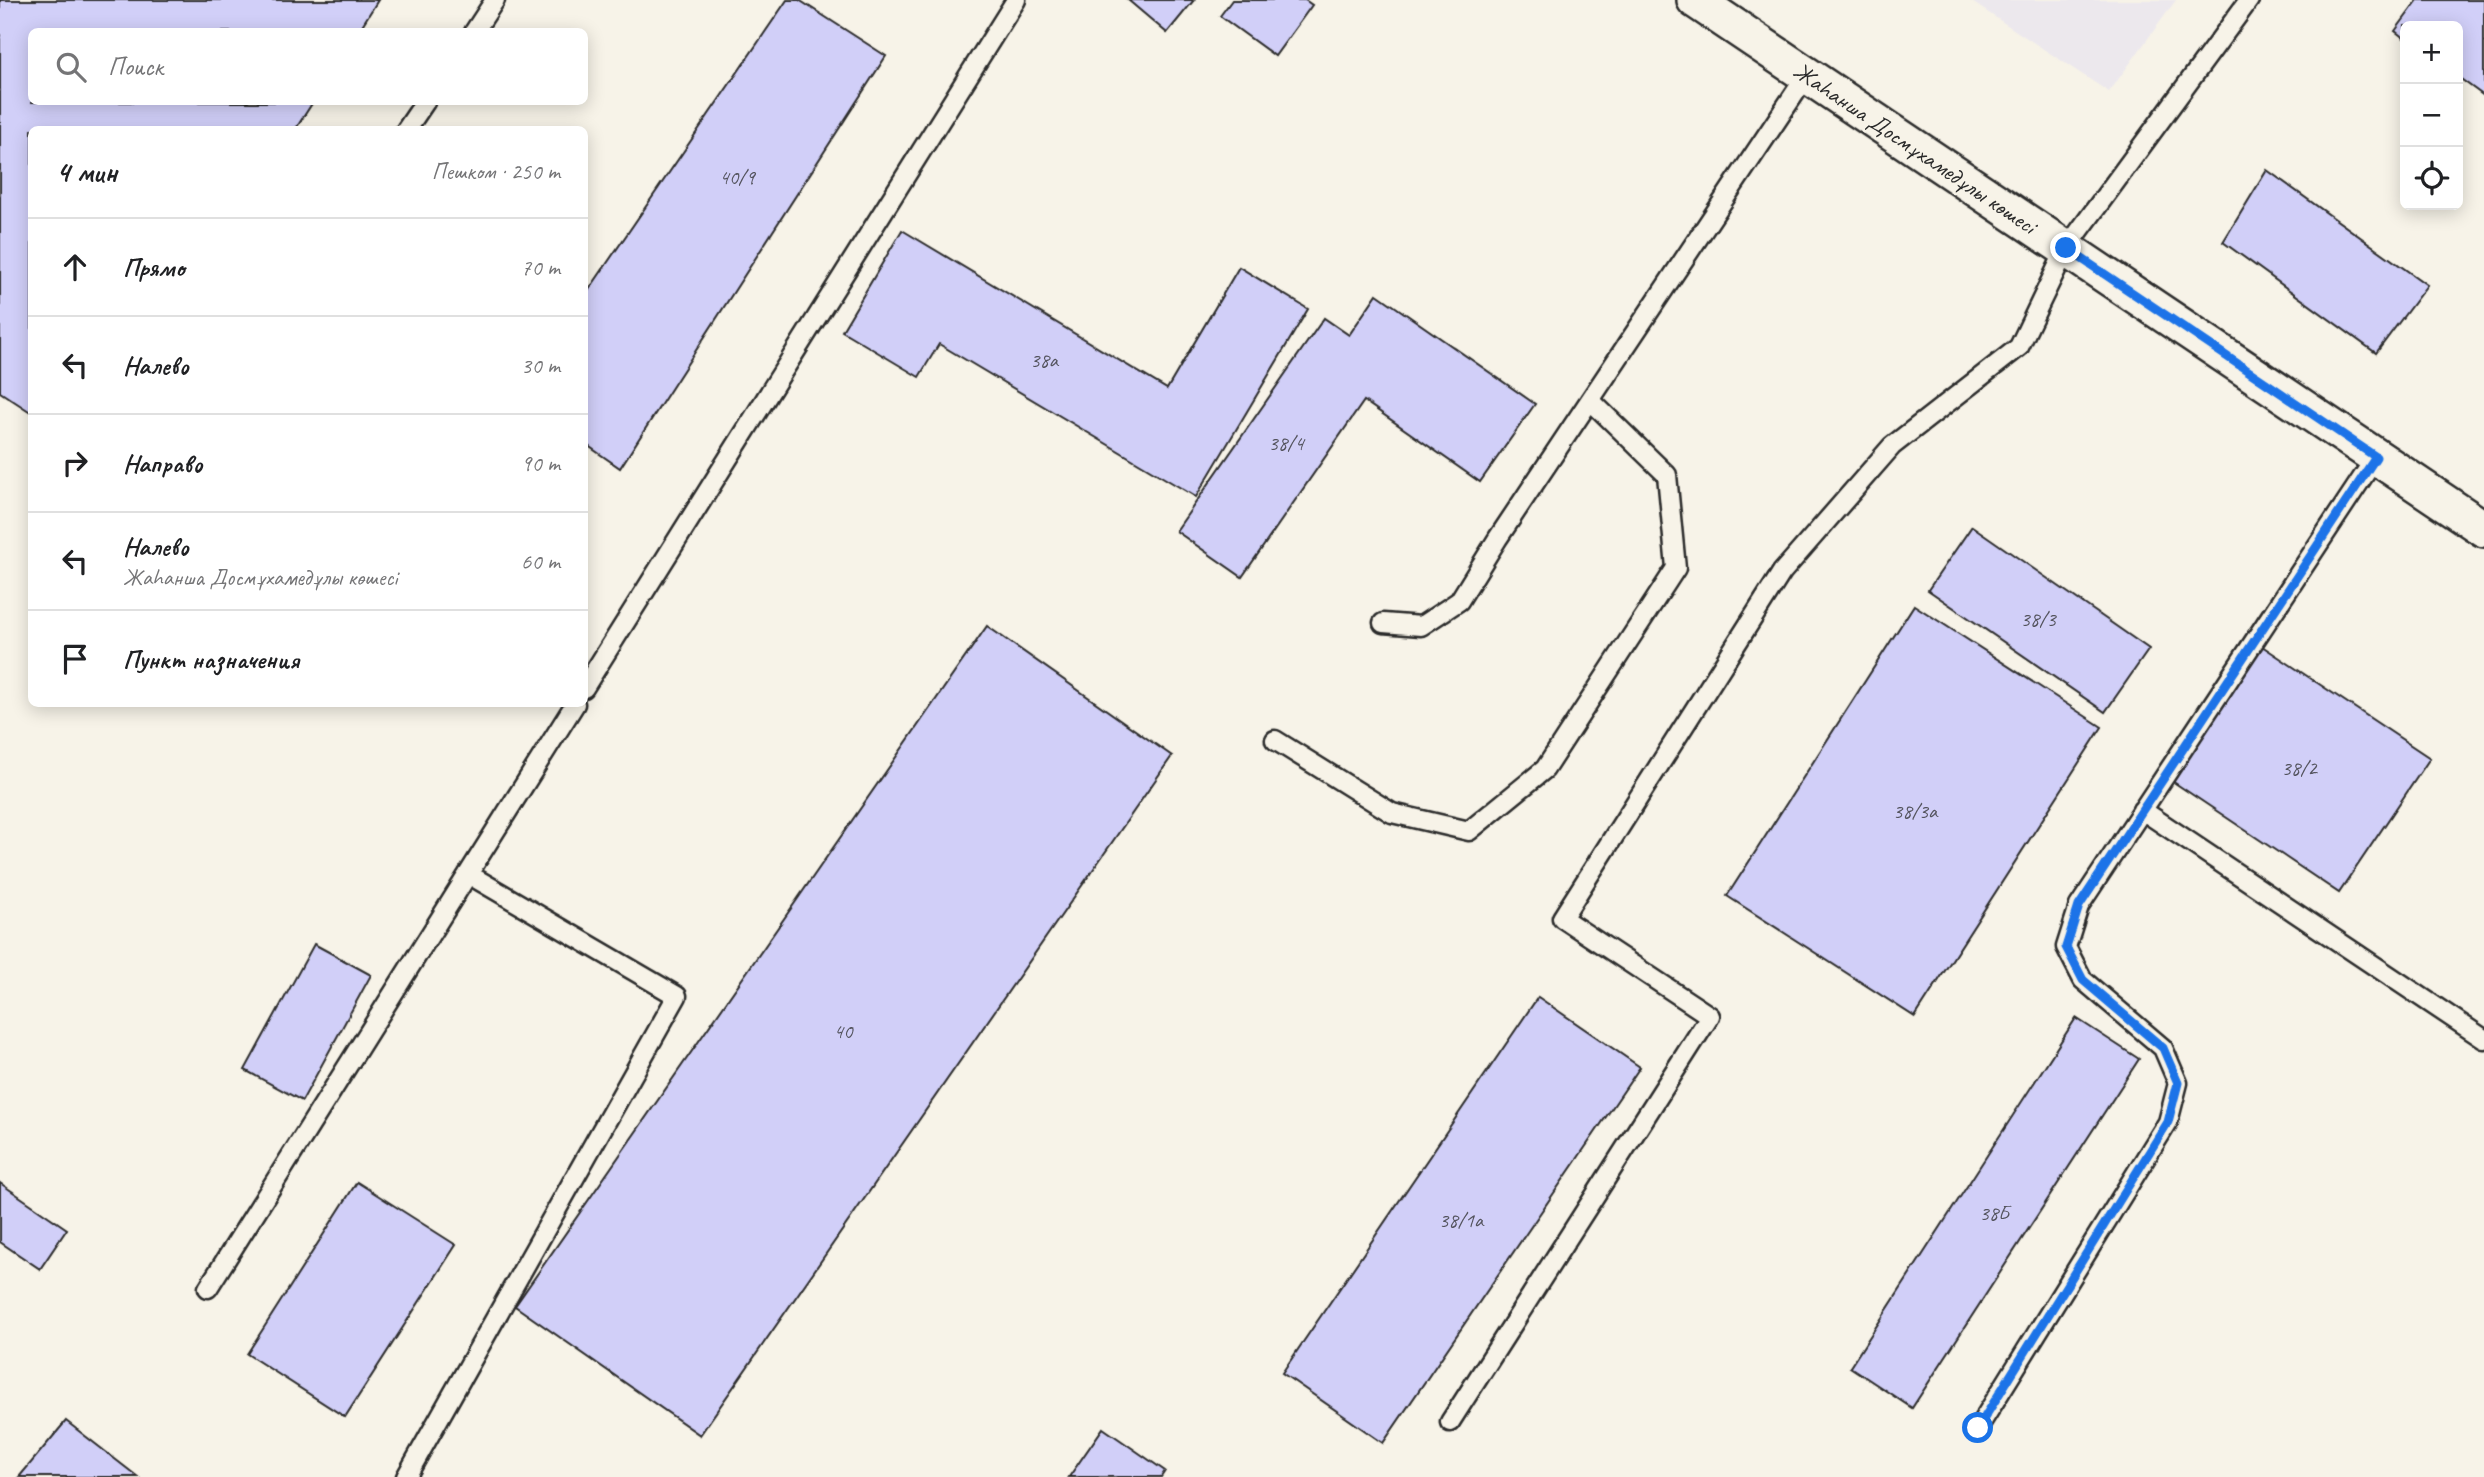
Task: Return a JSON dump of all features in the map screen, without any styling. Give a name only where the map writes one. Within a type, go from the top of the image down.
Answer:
[{"type":"street","name":"Жаһанша Досмұхамедұлы көшесі","points":[[1695,0],[2484,529]]},
{"type":"lane","points":[[477,28],[495,0]]},
{"type":"lane","points":[[588,682],[1016,0]]},
{"type":"lane","points":[[1450,1422],[1710,1016],[1562,918],[1782,572],[1892,446],[2019,347],[2066,248],[2249,0]]},
{"type":"lane","points":[[1383,623],[1421,626],[1459,601],[1807,75]]},
{"type":"lane","points":[[409,126],[423,105]]},
{"type":"lane","points":[[1275,740],[1392,813],[1469,831],[1545,769],[1676,568],[1667,475],[1590,400]]},
{"type":"lane","points":[[1978,1428],[2168,1122],[2178,1083],[2163,1048],[2083,980],[2066,947],[2079,906],[2376,457]]},
{"type":"lane","points":[[208,1287],[573,707]]},
{"type":"lane","points":[[2142,810],[2484,1039]]},
{"type":"lane","points":[[406,1477],[677,996],[468,874]]},
{"type":"shaded area","points":[[1969,0],[2176,0],[2109,92]]},
{"type":"building","points":[[0,0],[378,0],[360,28],[28,28],[28,105],[311,105],[298,126],[28,126],[28,410],[0,392]]},
{"type":"building","points":[[787,0],[799,0],[886,56],[620,468],[588,446],[588,291]]},
{"type":"building","points":[[1128,0],[1194,0],[1167,33]]},
{"type":"building","points":[[1232,0],[1305,0],[1312,5],[1275,56],[1220,16]]},
{"type":"building","points":[[2418,0],[2484,0],[2484,96],[2463,81],[2463,21],[2402,21]]},
{"type":"building","points":[[2267,170],[2427,285],[2376,353],[2223,242]]},
{"type":"building","points":[[902,230],[1167,389],[1239,267],[1308,309],[1196,497],[939,344],[919,377],[842,331]]},
{"type":"building","points":[[1377,294],[1535,404],[1480,482],[1364,401],[1242,577],[1176,531],[1324,318],[1349,335]]},
{"type":"building","points":[[1972,526],[2149,649],[2105,712],[1928,590]]},
{"type":"building","points":[[1914,605],[2102,727],[1915,1017],[1727,896]]},
{"type":"building","points":[[987,626],[1172,756],[700,1435],[515,1306]]},
{"type":"building","points":[[2259,644],[2430,758],[2339,893],[2169,779]]},
{"type":"building","points":[[314,944],[371,975],[302,1101],[245,1070]]},
{"type":"building","points":[[1538,997],[1640,1067],[1383,1443],[1282,1373]]},
{"type":"building","points":[[2076,1018],[2139,1059],[1912,1408],[1850,1367]]},
{"type":"building","points":[[357,1182],[456,1245],[345,1417],[247,1354]]},
{"type":"building","points":[[0,1183],[67,1229],[40,1269],[0,1242]]},
{"type":"building","points":[[66,1421],[138,1477],[19,1477]]},
{"type":"building","points":[[1103,1428],[1165,1471],[1161,1477],[1069,1477]]},
{"type":"route","points":[[1978,1428],[2168,1122],[2178,1083],[2163,1048],[2083,980],[2066,947],[2079,906],[2376,457],[2066,248]]}]
